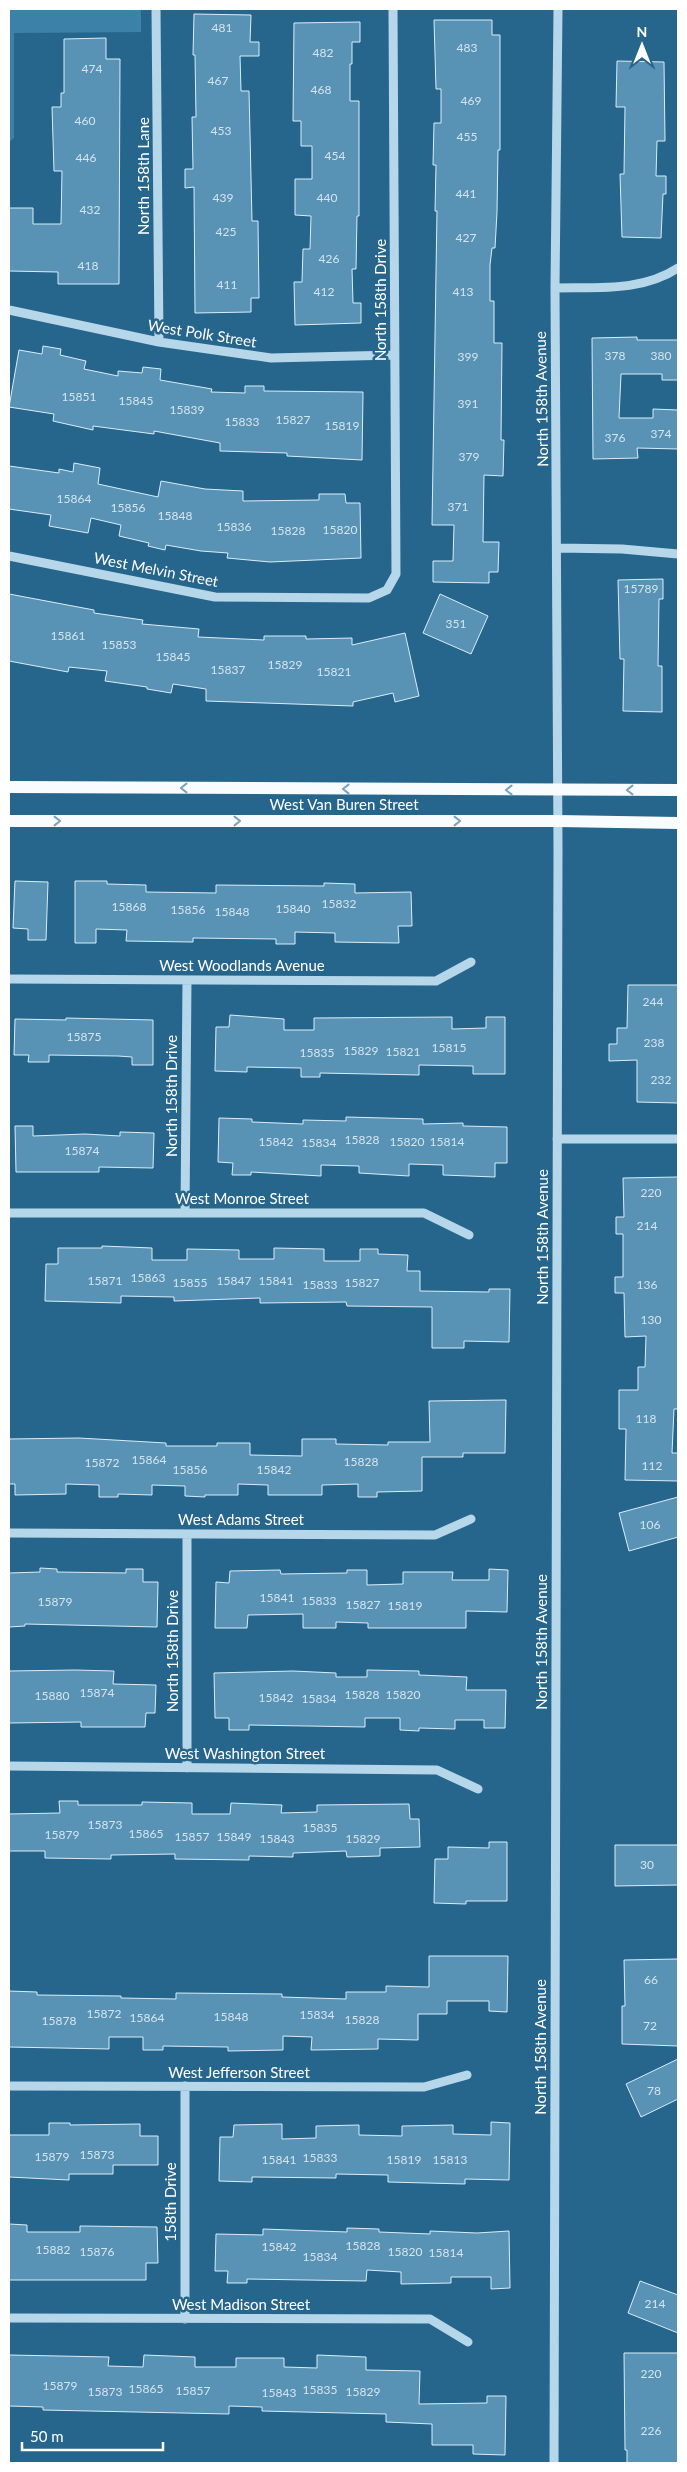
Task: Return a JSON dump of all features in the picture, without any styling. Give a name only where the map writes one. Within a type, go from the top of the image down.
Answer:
[{"type":"main road","name":"West Van Buren Street","points":[[9,787],[678,790]]},
{"type":"main road","name":"West Van Buren Street","points":[[9,821],[558,821],[678,823]]},
{"type":"street","name":"North 158th Lane","points":[[156,9],[159,342]]},
{"type":"street","name":"North 158th Drive","points":[[387,590],[396,574],[393,9]]},
{"type":"street","name":"North 158th Avenue","points":[[554,2463],[558,821],[555,288],[558,9]]},
{"type":"street","points":[[555,288],[623,286],[652,282],[678,268]]},
{"type":"street","name":"West Polk Street","points":[[9,310],[159,342],[271,358],[395,355]]},
{"type":"street","points":[[557,548],[622,549],[678,554]]},
{"type":"street","name":"West Melvin Street","points":[[9,556],[215,597],[368,598],[387,590]]},
{"type":"street","name":"West Woodlands Avenue","points":[[9,979],[436,981],[471,962]]},
{"type":"street","name":"North 158th Drive","points":[[185,1213],[187,980]]},
{"type":"street","points":[[557,1139],[678,1139]]},
{"type":"street","name":"West Monroe Street","points":[[9,1213],[424,1213],[469,1235]]},
{"type":"street","name":"West Adams Street","points":[[9,1533],[435,1535],[471,1519]]},
{"type":"street","name":"North 158th Drive","points":[[187,1534],[187,1768]]},
{"type":"street","name":"West Washington Street","points":[[9,1766],[437,1770],[478,1789]]},
{"type":"street","name":"West Jefferson Street","points":[[9,2086],[424,2087],[466,2075]]},
{"type":"street","name":"158th Drive","points":[[185,2086],[185,2319]]},
{"type":"street","name":"West Madison Street","points":[[9,2318],[430,2319],[468,2342]]},
{"type":"shaded area","points":[[9,9],[141,9],[141,32],[14,33],[14,138],[9,142]]},
{"type":"building","points":[[194,14],[251,15],[250,42],[259,42],[259,56],[240,56],[241,91],[249,91],[252,221],[258,221],[259,298],[251,298],[251,312],[195,313],[194,187],[185,188],[185,169],[193,169],[192,117],[196,117],[195,55],[193,55]]},
{"type":"building","points":[[434,20],[492,20],[492,35],[500,35],[500,150],[498,150],[495,248],[492,248],[490,265],[490,301],[494,301],[494,343],[502,343],[501,440],[504,440],[503,476],[484,475],[483,542],[499,542],[498,572],[489,572],[489,583],[433,582],[433,561],[453,561],[454,525],[432,525],[437,211],[435,211],[436,165],[433,165],[434,123],[441,123],[441,89],[436,89]]},
{"type":"building","points":[[360,22],[360,42],[352,42],[350,101],[359,101],[359,216],[357,216],[356,269],[352,269],[353,303],[361,303],[361,323],[295,325],[294,282],[302,282],[303,249],[310,249],[311,216],[295,215],[295,179],[312,179],[312,146],[301,146],[301,121],[293,121],[294,23]]},
{"type":"building","points":[[106,38],[106,59],[120,59],[119,284],[58,284],[58,272],[9,271],[9,208],[33,208],[33,224],[61,224],[62,171],[54,171],[52,107],[61,107],[61,93],[64,93],[64,39]]},
{"type":"building","points":[[617,61],[664,62],[665,141],[657,141],[656,176],[666,176],[666,194],[663,194],[661,238],[622,237],[620,174],[624,174],[625,107],[616,107]]},
{"type":"building","points":[[637,337],[637,340],[678,340],[678,380],[662,380],[662,374],[621,374],[619,418],[653,418],[653,409],[678,410],[678,449],[637,448],[638,458],[593,459],[592,338]]},
{"type":"building","points":[[43,346],[61,349],[60,355],[86,361],[84,369],[118,376],[118,371],[142,373],[143,367],[161,369],[160,380],[212,389],[211,392],[245,393],[245,386],[264,386],[264,391],[363,392],[362,460],[287,456],[287,453],[220,451],[220,443],[154,431],[154,434],[93,426],[93,430],[53,421],[54,414],[9,407],[19,350],[42,354]]},
{"type":"building","points":[[74,463],[100,468],[98,484],[158,497],[161,481],[205,489],[243,491],[243,501],[319,500],[319,494],[345,494],[346,503],[360,503],[361,558],[270,562],[227,558],[228,553],[166,545],[165,550],[148,546],[149,543],[119,536],[121,525],[91,518],[88,533],[49,526],[51,515],[9,509],[9,466],[59,473],[59,469],[73,472]]},
{"type":"building","points":[[663,579],[663,599],[659,599],[658,666],[662,666],[662,712],[623,711],[624,659],[620,659],[618,580]]},
{"type":"building","points":[[9,594],[94,610],[94,613],[143,620],[142,624],[199,629],[198,637],[264,640],[264,636],[306,636],[306,639],[352,638],[352,645],[405,633],[419,696],[395,702],[393,693],[353,702],[353,706],[206,701],[206,689],[173,684],[171,693],[147,689],[147,687],[105,681],[107,671],[69,667],[68,672],[9,661]]},
{"type":"building","points":[[440,594],[488,616],[471,654],[423,633]]},
{"type":"building","points":[[15,881],[48,882],[46,940],[28,940],[28,929],[13,928]]},
{"type":"building","points":[[75,881],[107,881],[107,884],[146,885],[146,892],[216,893],[216,885],[324,886],[324,883],[355,884],[355,893],[411,892],[412,926],[398,926],[399,943],[335,942],[335,933],[295,932],[295,944],[276,944],[276,939],[193,938],[193,942],[126,941],[127,930],[96,929],[96,943],[75,943]]},
{"type":"building","points":[[628,985],[678,985],[678,1103],[637,1102],[637,1060],[609,1061],[609,1044],[617,1044],[617,1028],[627,1028]]},
{"type":"building","points":[[230,1015],[284,1019],[284,1030],[314,1030],[314,1018],[452,1017],[452,1029],[486,1028],[486,1017],[505,1017],[505,1074],[473,1074],[473,1066],[419,1065],[419,1075],[320,1073],[320,1077],[301,1077],[301,1068],[247,1067],[247,1072],[215,1071],[216,1027],[229,1027]]},
{"type":"building","points":[[66,1018],[153,1020],[153,1065],[132,1065],[132,1057],[49,1055],[49,1062],[28,1062],[29,1055],[14,1055],[15,1019],[66,1020]]},
{"type":"building","points":[[346,1117],[423,1119],[423,1124],[463,1123],[463,1126],[507,1127],[507,1163],[495,1163],[495,1177],[443,1175],[443,1165],[409,1164],[409,1176],[359,1173],[359,1166],[321,1165],[321,1176],[251,1172],[251,1175],[232,1175],[233,1163],[218,1162],[219,1118],[252,1119],[252,1122],[303,1124],[303,1120],[346,1121]]},
{"type":"building","points":[[15,1126],[33,1126],[33,1136],[85,1134],[120,1136],[120,1132],[154,1133],[153,1168],[99,1167],[99,1172],[16,1172]]},
{"type":"building","points":[[678,1177],[678,1409],[674,1409],[672,1453],[678,1453],[678,1481],[625,1480],[626,1429],[619,1429],[619,1390],[638,1390],[638,1367],[645,1367],[646,1336],[625,1337],[624,1293],[615,1293],[615,1277],[623,1277],[623,1234],[616,1234],[616,1217],[624,1217],[623,1178]]},
{"type":"building","points":[[102,1246],[152,1248],[152,1260],[187,1260],[187,1249],[239,1250],[239,1259],[274,1259],[274,1248],[324,1249],[324,1261],[360,1261],[360,1249],[378,1249],[378,1254],[408,1255],[407,1271],[420,1271],[420,1291],[489,1292],[489,1289],[510,1289],[509,1342],[464,1341],[464,1348],[432,1348],[432,1307],[347,1306],[346,1302],[260,1303],[260,1298],[174,1301],[174,1297],[121,1296],[121,1303],[45,1301],[46,1264],[58,1264],[58,1248],[102,1248]]},
{"type":"building","points":[[506,1400],[505,1453],[463,1453],[463,1457],[422,1457],[422,1491],[377,1492],[377,1497],[358,1497],[358,1484],[322,1485],[322,1495],[268,1495],[268,1485],[238,1484],[238,1495],[205,1495],[205,1497],[185,1496],[185,1486],[152,1485],[152,1495],[118,1494],[118,1497],[99,1497],[99,1485],[66,1484],[66,1494],[15,1495],[15,1484],[9,1484],[9,1439],[79,1438],[166,1443],[166,1446],[217,1446],[217,1443],[250,1443],[250,1455],[302,1456],[302,1439],[336,1439],[336,1444],[388,1445],[388,1442],[430,1442],[429,1401]]},
{"type":"building","points":[[678,1497],[678,1537],[629,1551],[619,1513]]},
{"type":"building","points":[[40,1568],[57,1569],[57,1572],[126,1573],[126,1569],[143,1569],[143,1582],[158,1582],[157,1627],[25,1624],[25,1626],[9,1627],[9,1573],[40,1572]]},
{"type":"building","points":[[489,1569],[508,1570],[507,1612],[466,1611],[466,1628],[368,1628],[368,1623],[336,1622],[336,1628],[303,1628],[303,1614],[248,1615],[247,1628],[215,1628],[216,1582],[229,1583],[230,1571],[280,1570],[281,1574],[347,1573],[347,1570],[367,1570],[367,1585],[403,1584],[403,1572],[453,1572],[452,1580],[489,1580]]},
{"type":"building","points":[[367,1670],[419,1671],[419,1675],[467,1677],[466,1690],[506,1690],[505,1728],[484,1728],[484,1720],[455,1720],[455,1729],[419,1728],[419,1731],[400,1730],[400,1718],[365,1718],[365,1727],[249,1725],[249,1730],[229,1730],[229,1718],[215,1718],[214,1673],[293,1671],[336,1673],[336,1677],[367,1677]]},
{"type":"building","points":[[9,1671],[114,1671],[113,1684],[156,1685],[155,1713],[146,1713],[145,1727],[81,1727],[81,1722],[9,1723]]},
{"type":"building","points":[[59,1801],[78,1801],[78,1805],[142,1805],[142,1802],[192,1803],[192,1814],[230,1814],[231,1803],[282,1805],[281,1813],[317,1812],[317,1805],[409,1804],[410,1819],[419,1819],[420,1847],[380,1848],[380,1856],[347,1857],[346,1851],[293,1853],[293,1857],[249,1856],[249,1860],[175,1859],[175,1854],[111,1855],[111,1859],[45,1858],[45,1851],[9,1851],[9,1814],[60,1813]]},
{"type":"building","points":[[489,1842],[507,1842],[507,1901],[466,1901],[466,1904],[434,1903],[435,1859],[448,1859],[448,1847],[489,1848]]},
{"type":"building","points":[[615,1845],[678,1845],[678,1885],[615,1886]]},
{"type":"building","points":[[429,1956],[508,1956],[507,2012],[489,2011],[489,2001],[447,2001],[447,2014],[418,2014],[418,2040],[378,2039],[378,2049],[311,2050],[312,2037],[283,2036],[283,2050],[228,2051],[228,2047],[163,2046],[163,2050],[143,2050],[143,2037],[109,2037],[109,2049],[9,2047],[9,1991],[37,1992],[37,1995],[121,1996],[121,1998],[176,1999],[176,1993],[282,1994],[282,1997],[346,1999],[346,1992],[386,1992],[386,1986],[429,1987]]},
{"type":"building","points":[[678,1959],[678,2046],[622,2044],[622,2006],[625,2006],[624,1960]]},
{"type":"building","points":[[678,2059],[678,2099],[641,2117],[626,2084]]},
{"type":"building","points":[[491,2122],[510,2123],[509,2180],[465,2179],[465,2184],[388,2182],[388,2175],[336,2174],[336,2178],[252,2177],[252,2182],[219,2181],[220,2137],[233,2137],[234,2125],[282,2124],[282,2139],[316,2138],[316,2126],[359,2125],[359,2135],[402,2136],[402,2126],[453,2125],[453,2134],[491,2135]]},
{"type":"building","points":[[49,2123],[70,2123],[70,2125],[140,2124],[140,2136],[158,2136],[158,2165],[113,2165],[113,2174],[69,2174],[69,2180],[9,2177],[9,2135],[49,2135]]},
{"type":"building","points":[[9,2224],[27,2225],[27,2232],[80,2232],[80,2226],[157,2227],[158,2263],[146,2263],[146,2280],[9,2280]]},
{"type":"building","points":[[347,2228],[379,2229],[379,2232],[430,2234],[430,2231],[477,2233],[509,2231],[510,2288],[491,2289],[491,2277],[451,2277],[451,2283],[401,2284],[401,2272],[367,2270],[366,2281],[247,2279],[247,2283],[227,2283],[228,2271],[215,2271],[216,2234],[263,2235],[263,2229],[347,2232]]},
{"type":"building","points":[[640,2281],[678,2295],[678,2333],[628,2313]]},
{"type":"building","points":[[624,2353],[678,2353],[678,2463],[627,2463],[627,2450],[625,2450]]},
{"type":"building","points":[[9,2355],[109,2357],[108,2366],[143,2367],[144,2355],[195,2357],[195,2367],[236,2367],[236,2358],[284,2358],[284,2367],[317,2368],[317,2355],[366,2357],[366,2370],[420,2371],[419,2404],[487,2403],[487,2396],[506,2396],[505,2455],[473,2454],[473,2445],[432,2445],[432,2424],[386,2422],[386,2414],[262,2411],[262,2407],[229,2406],[229,2414],[43,2410],[43,2407],[9,2406]]}]
